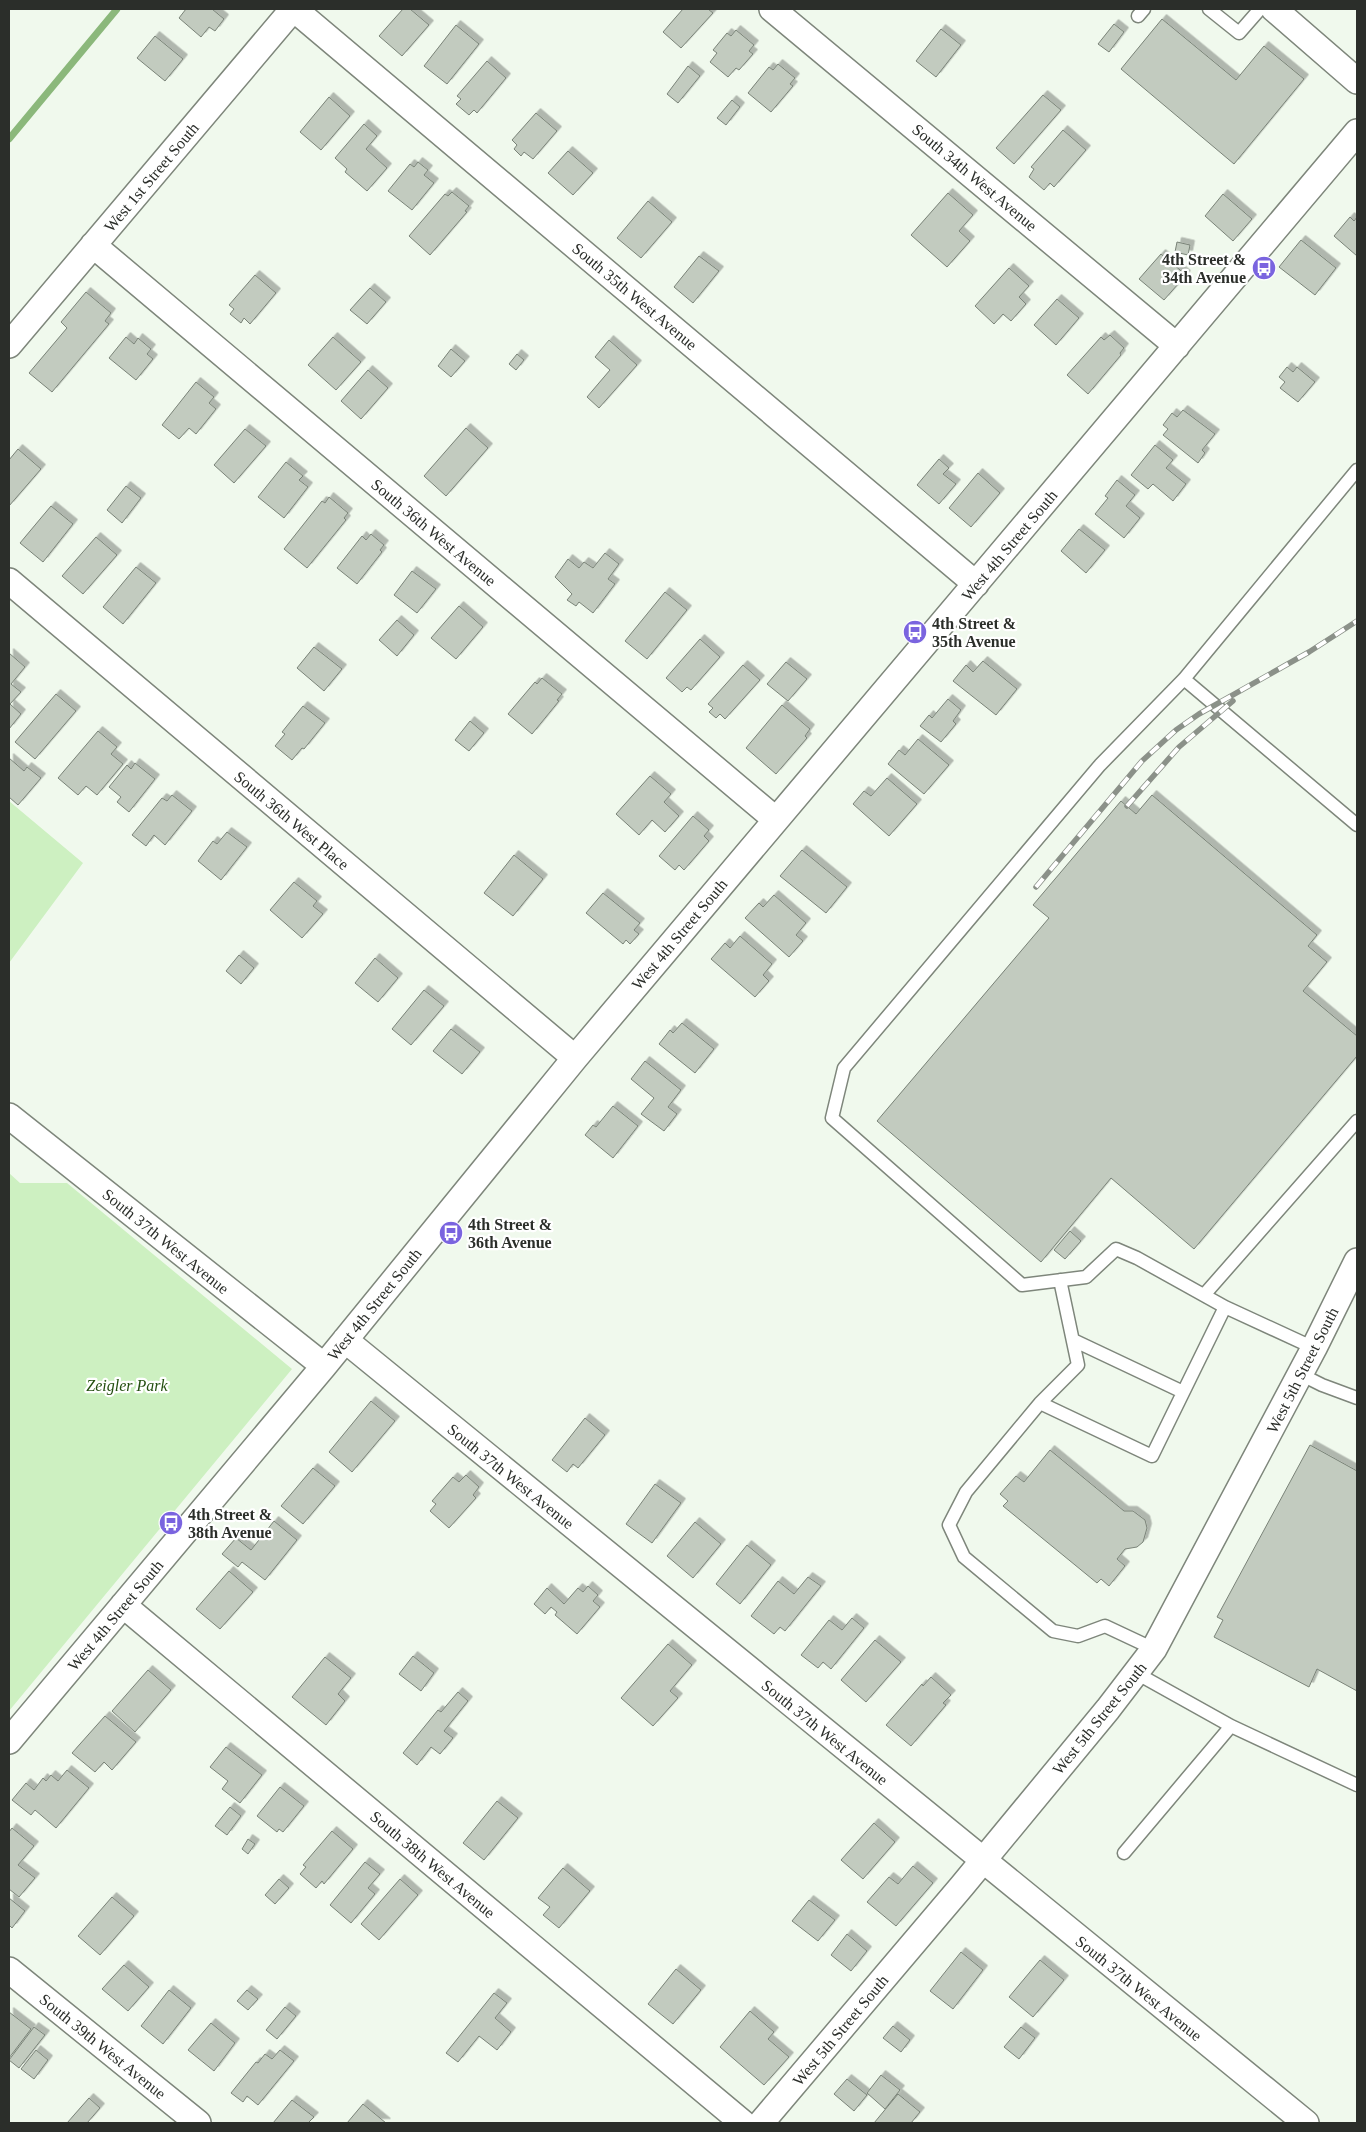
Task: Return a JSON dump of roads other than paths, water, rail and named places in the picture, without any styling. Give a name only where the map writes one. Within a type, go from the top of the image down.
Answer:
[{"type":"street","name":"West 1st Street South","points":[[9,345],[294,9]]},
{"type":"street","name":"South 35th West Avenue","points":[[294,9],[976,584]]},
{"type":"street","name":"South 34th West Avenue","points":[[772,9],[1177,346]]},
{"type":"street","points":[[1274,9],[1357,81]]},
{"type":"street","name":"West 4th Street South","points":[[9,1741],[324,1366],[575,1058],[1357,132]]},
{"type":"street","name":"South 36th West Avenue","points":[[93,245],[775,820]]},
{"type":"street","name":"South 36th West Place","points":[[9,581],[575,1058]]},
{"type":"street","name":"South 37th West Avenue","points":[[9,1116],[324,1366]]},
{"type":"street","name":"West 5th Street South","points":[[761,2123],[983,1860],[1154,1649],[1314,1348],[1357,1261]]},
{"type":"street","name":"South 37th West Avenue","points":[[345,1340],[1306,2123]]},
{"type":"street","name":"South 38th West Avenue","points":[[123,1605],[743,2123]]},
{"type":"street","name":"South 39th West Avenue","points":[[9,1970],[198,2123]]},
{"type":"lane","points":[[1208,9],[1240,34],[1260,9]]},
{"type":"lane","points":[[1314,1348],[1225,1307],[1116,1249],[1086,1277],[1022,1285],[832,1118],[844,1068],[1100,765],[1184,678],[1357,470]]},
{"type":"lane","points":[[1184,678],[1357,825]]},
{"type":"lane","points":[[1204,1295],[1357,1121]]},
{"type":"lane","points":[[1060,1280],[1078,1365],[1040,1404],[966,1492],[949,1525],[964,1557],[1052,1631],[1078,1636],[1105,1626],[1154,1649]]},
{"type":"lane","points":[[1040,1404],[1152,1456],[1225,1307]]},
{"type":"lane","points":[[1073,1340],[1183,1392]]},
{"type":"lane","points":[[1300,1374],[1322,1385],[1357,1398]]},
{"type":"lane","points":[[1136,1673],[1231,1726],[1357,1785]]},
{"type":"lane","points":[[1124,1853],[1231,1726]]},
{"type":"waterway","points":[[9,139],[117,9]]},
{"type":"railway","points":[[1036,887],[1142,761],[1176,730],[1199,714],[1309,652],[1357,621]]},
{"type":"railway","points":[[1127,806],[1179,747],[1233,701]]},
{"type":"place","name":"4th Street & 34th Avenue","points":[[1264,268]]},
{"type":"place","name":"4th Street & 35th Avenue","points":[[915,632]]},
{"type":"place","name":"4th Street & 36th Avenue","points":[[451,1233]]},
{"type":"place","name":"4th Street & 38th Avenue","points":[[171,1523]]},
{"type":"park label","name":"Zeigler Park","points":[[127,1385]]}]
